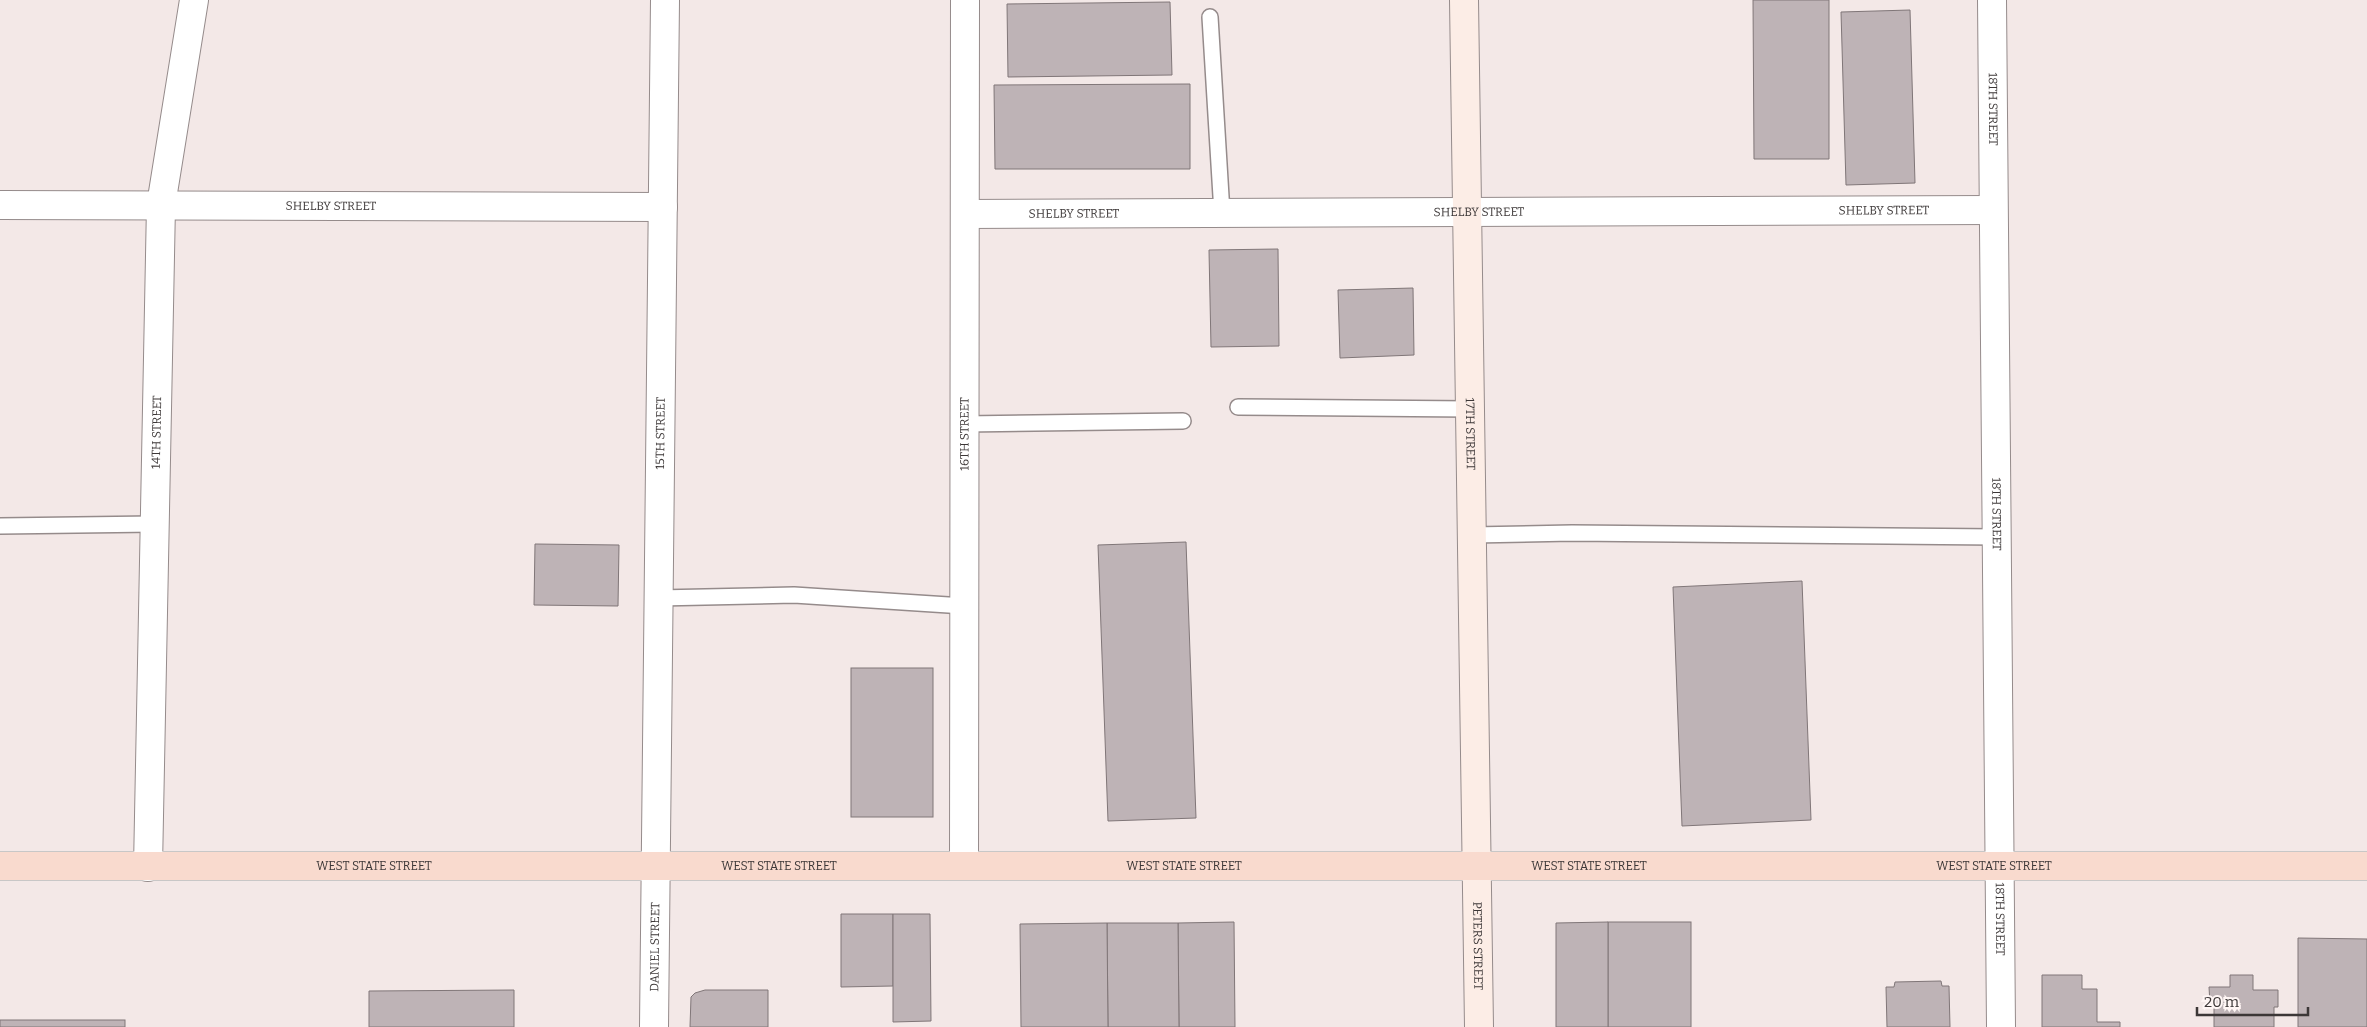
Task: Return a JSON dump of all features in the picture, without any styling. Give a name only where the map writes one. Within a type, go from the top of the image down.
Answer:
[{"type":"main road","name":"WEST STATE STREET","points":[[0,866],[2367,866]]},
{"type":"street","name":"14TH STREET","points":[[148,866],[160,205],[194,0]]},
{"type":"street","name":"15TH STREET","points":[[655,866],[665,0]]},
{"type":"street","name":"16TH STREET","points":[[964,866],[965,0]]},
{"type":"street","name":"17TH STREET","points":[[1464,0],[1478,866]]},
{"type":"street","name":"18TH STREET","points":[[1992,0],[2001,1027]]},
{"type":"street","name":"SHELBY STREET","points":[[0,204],[663,207]]},
{"type":"street","name":"SHELBY STREET","points":[[965,214],[1994,210]]},
{"type":"street","name":"DANIEL STREET","points":[[654,1027],[655,866]]},
{"type":"street","name":"PETERS STREET","points":[[1478,866],[1479,1027]]},
{"type":"lane","points":[[1210,17],[1222,213]]},
{"type":"lane","points":[[1238,407],[1470,408]]},
{"type":"lane","points":[[964,424],[1183,421]]},
{"type":"lane","points":[[0,526],[154,524]]},
{"type":"lane","points":[[1472,535],[1582,533],[1997,537]]},
{"type":"lane","points":[[658,598],[794,595],[964,606]]},
{"type":"building","points":[[1753,0],[1829,0],[1829,159],[1754,159]]},
{"type":"building","points":[[1170,2],[1172,75],[1008,77],[1007,4]]},
{"type":"building","points":[[1910,10],[1915,183],[1846,185],[1841,12]]},
{"type":"building","points":[[1190,84],[1190,169],[995,169],[994,85]]},
{"type":"building","points":[[1278,249],[1279,346],[1211,347],[1209,250]]},
{"type":"building","points":[[1413,288],[1414,355],[1340,358],[1338,290]]},
{"type":"building","points":[[1186,542],[1196,818],[1108,821],[1098,545]]},
{"type":"building","points":[[535,544],[619,545],[618,606],[534,605]]},
{"type":"building","points":[[1802,581],[1811,820],[1682,826],[1673,587]]},
{"type":"building","points":[[851,668],[933,668],[933,817],[851,817]]},
{"type":"building","points":[[841,914],[893,914],[893,986],[841,987]]},
{"type":"building","points":[[893,914],[930,914],[931,1021],[893,1022]]},
{"type":"building","points":[[1234,922],[1235,1027],[1179,1027],[1178,923]]},
{"type":"building","points":[[1608,922],[1691,922],[1691,1027],[1608,1027]]},
{"type":"building","points":[[1608,922],[1608,1027],[1556,1027],[1556,923]]},
{"type":"building","points":[[1107,923],[1178,923],[1179,1027],[1108,1027]]},
{"type":"building","points":[[1107,923],[1108,1027],[1021,1027],[1020,924]]},
{"type":"building","points":[[2298,938],[2367,939],[2367,1027],[2298,1027]]},
{"type":"building","points":[[2042,975],[2082,975],[2082,989],[2097,989],[2097,1022],[2120,1022],[2120,1027],[2042,1027]]},
{"type":"building","points":[[2230,975],[2253,975],[2253,990],[2278,990],[2278,1007],[2274,1007],[2274,1027],[2214,1027],[2214,1004],[2210,1004],[2209,987],[2230,987]]},
{"type":"building","points":[[1941,981],[1942,986],[1949,986],[1950,1027],[1887,1027],[1886,987],[1894,987],[1895,982]]},
{"type":"building","points":[[514,990],[514,1027],[369,1027],[369,991]]},
{"type":"building","points":[[705,990],[768,990],[768,1027],[690,1027],[691,997],[695,993]]},
{"type":"building","points":[[0,1020],[125,1020],[125,1027],[0,1027]]}]
